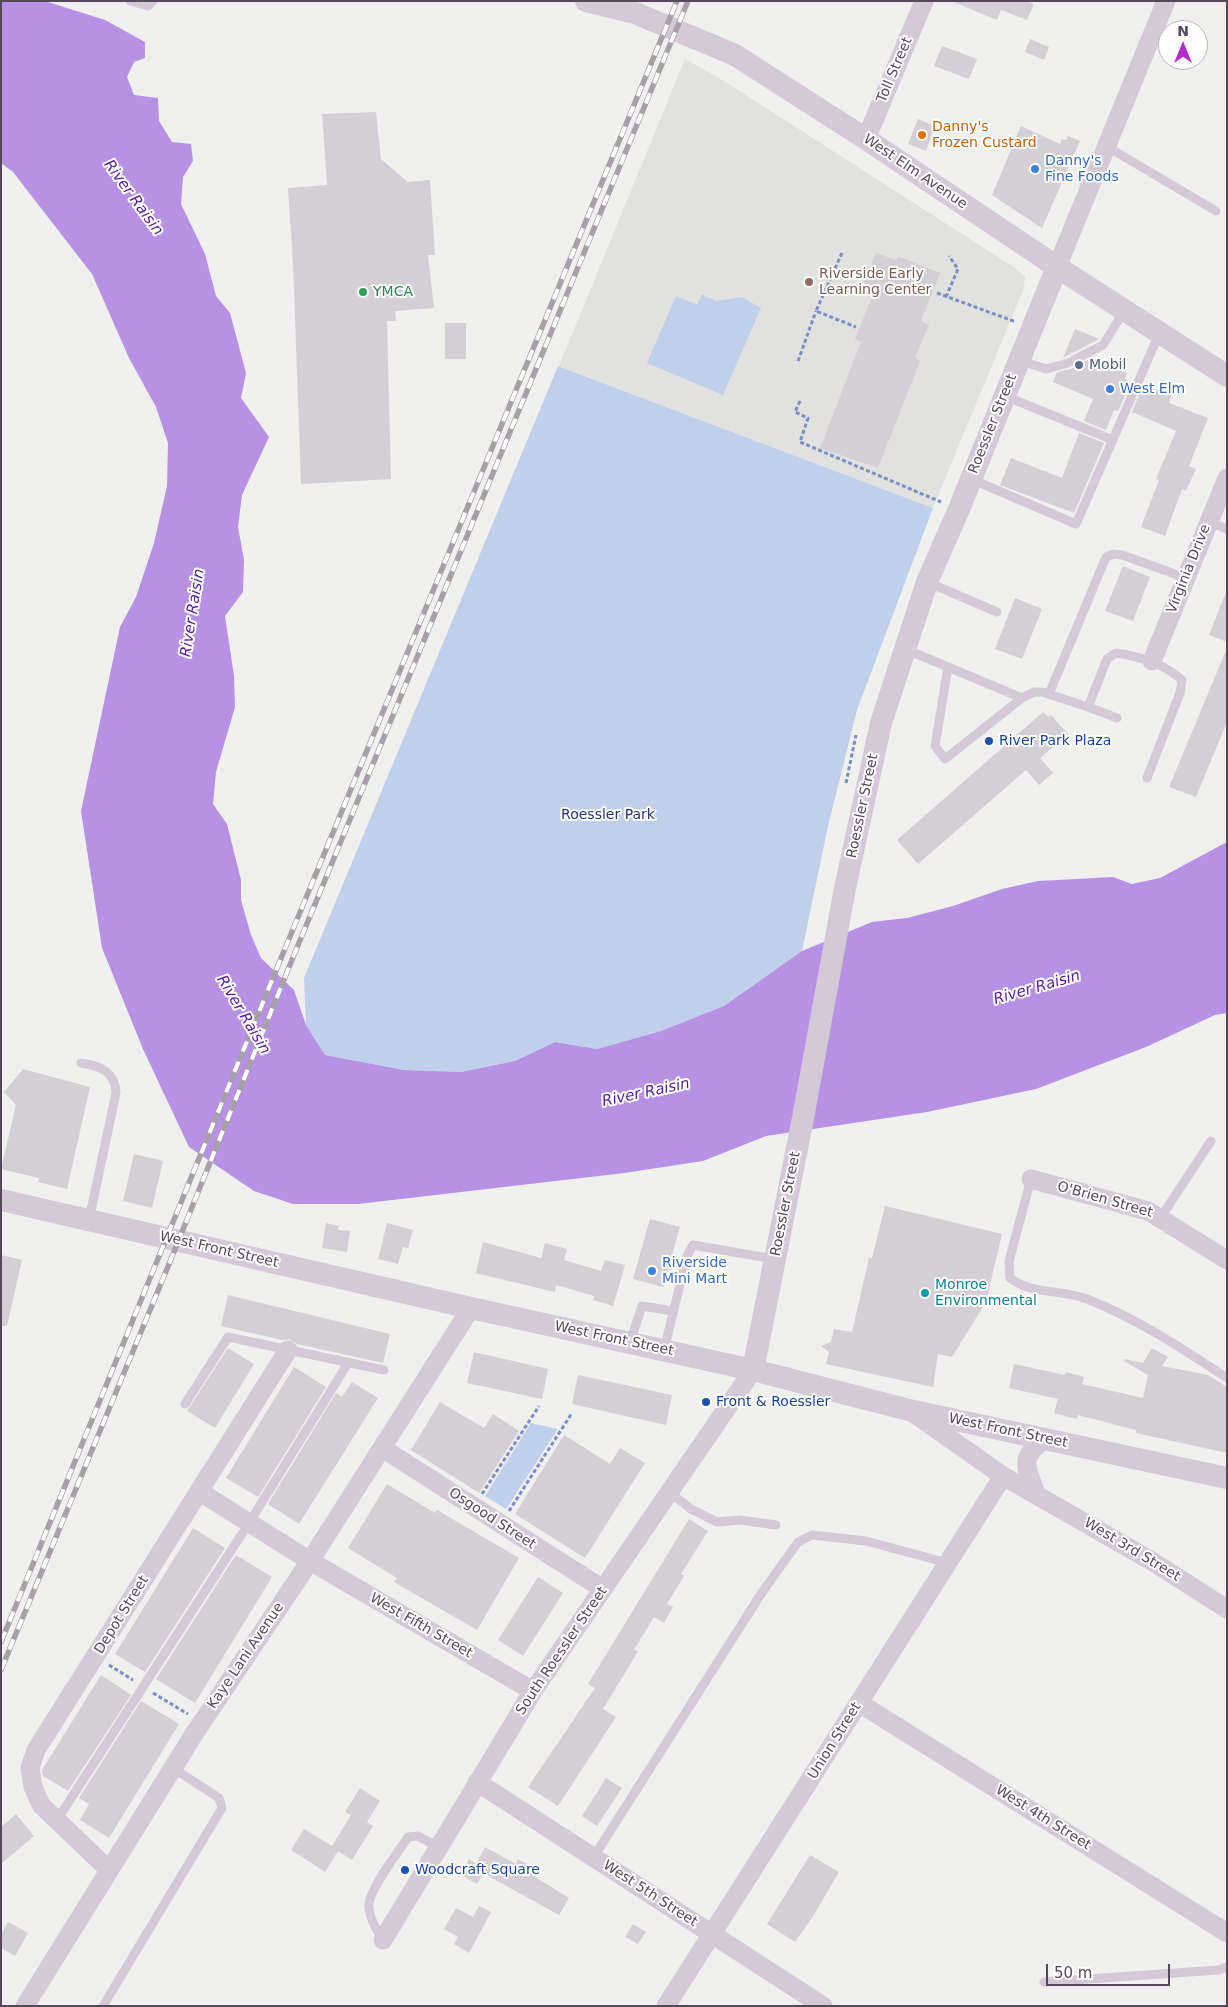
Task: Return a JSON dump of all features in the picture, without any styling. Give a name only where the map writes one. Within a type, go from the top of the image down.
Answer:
[{"type":"street","name":"West Elm Avenue","points":[[586,1],[635,13],[735,55],[866,139],[1056,267],[1227,376]]},
{"type":"street","name":"Toll Street","points":[[866,139],[924,1]]},
{"type":"street","points":[[1056,267],[1166,1]]},
{"type":"street","name":"Roessler Street","points":[[753,1370],[845,888],[881,723],[927,582],[959,509],[1056,267]]},
{"type":"street","name":"Virginia Drive","points":[[1152,661],[1227,478]]},
{"type":"street","name":"O'Brien Street","points":[[1031,1179],[1148,1211],[1161,1217],[1227,1260]]},
{"type":"street","name":"West Front Street","points":[[1,1200],[470,1308],[753,1370],[909,1410],[1227,1478]]},
{"type":"street","name":"Kaye Lani Avenue","points":[[24,2006],[173,1768],[310,1561],[470,1308]]},
{"type":"street","name":"Depot Street","points":[[109,1870],[41,1805],[33,1787],[30,1768],[36,1750],[288,1350]]},
{"type":"street","name":"South Roessler Street","points":[[383,1940],[533,1691],[753,1370]]},
{"type":"street","name":"West 3rd Street","points":[[909,1410],[1003,1476],[1036,1493],[1150,1560],[1227,1609]]},
{"type":"street","points":[[1036,1493],[1028,1473],[1026,1459],[1031,1449],[1046,1439]]},
{"type":"street","name":"Osgood Street","points":[[382,1448],[603,1590]]},
{"type":"street","name":"Union Street","points":[[666,2006],[1003,1476]]},
{"type":"street","name":"West Fifth Street","points":[[200,1492],[310,1561],[533,1691]]},
{"type":"street","name":"West 4th Street","points":[[859,1703],[1227,1933]]},
{"type":"street","name":"West 5th Street","points":[[477,1782],[823,2006]]},
{"type":"lane","points":[[130,1],[148,6],[153,1]]},
{"type":"lane","points":[[1106,146],[1216,211]]},
{"type":"lane","points":[[1019,360],[1046,369],[1068,363],[1103,345],[1124,311]]},
{"type":"lane","points":[[971,479],[1076,524],[1160,333]]},
{"type":"lane","points":[[1004,396],[1113,440]]},
{"type":"lane","points":[[1209,522],[1227,529]]},
{"type":"lane","points":[[1049,694],[1106,557],[1114,554],[1122,555],[1186,578]]},
{"type":"lane","points":[[927,582],[997,612]]},
{"type":"lane","points":[[905,649],[1022,698]]},
{"type":"lane","points":[[1088,708],[1107,659],[1116,653],[1152,661],[1171,670],[1182,680],[1180,693],[1147,778]]},
{"type":"lane","points":[[948,667],[935,746],[945,759],[1022,698],[1034,692],[1049,694],[1117,718]]},
{"type":"lane","points":[[81,1063],[98,1066],[107,1071],[116,1084],[116,1093],[89,1220]]},
{"type":"lane","points":[[1161,1217],[1211,1141]]},
{"type":"lane","points":[[1031,1179],[1009,1261],[1010,1278],[1019,1285],[1084,1298],[1117,1312],[1227,1378]]},
{"type":"lane","points":[[664,1350],[687,1256],[693,1245],[775,1259]]},
{"type":"lane","points":[[630,1343],[642,1306],[673,1311]]},
{"type":"lane","points":[[185,1404],[228,1337],[384,1370]]},
{"type":"lane","points":[[56,1820],[248,1523],[348,1363]]},
{"type":"lane","points":[[669,1492],[691,1509],[717,1522],[730,1523],[740,1520],[776,1525]]},
{"type":"lane","points":[[593,1858],[761,1594],[798,1542],[812,1535],[866,1541],[948,1563]]},
{"type":"lane","points":[[103,2006],[222,1808],[219,1798],[173,1768]]},
{"type":"lane","points":[[383,1940],[373,1923],[368,1906],[373,1892],[408,1838],[418,1836],[438,1847]]},
{"type":"lane","points":[[1044,1982],[1219,1970],[1227,1967]]},
{"type":"path","points":[[798,361],[816,311],[842,253]]},
{"type":"path","points":[[946,296],[958,269],[949,256]]},
{"type":"path","points":[[937,293],[1031,327]]},
{"type":"path","points":[[816,311],[856,327]]},
{"type":"path","points":[[800,401],[795,412],[808,418],[800,442],[959,509]]},
{"type":"path","points":[[473,1507],[539,1406]]},
{"type":"path","points":[[501,1524],[572,1413]]},
{"type":"shaded area","name":"Riverside Early Learning Center","points":[[685,59],[724,81],[1025,276],[1024,288],[933,508],[559,366]]},
{"type":"green space","points":[[702,294],[716,301],[742,297],[761,308],[723,395],[647,363],[676,296],[697,305]]},
{"type":"green space","name":"Roessler Park","points":[[558,366],[933,508],[857,710],[828,826],[802,951],[724,1006],[661,1031],[597,1049],[555,1042],[515,1061],[461,1072],[404,1070],[325,1055],[306,1025],[304,978]]},
{"type":"green space","points":[[531,1423],[558,1429],[506,1509],[485,1496]]},
{"type":"water","name":"River Raisin","points":[[1,1],[45,1],[105,20],[145,42],[145,58],[134,62],[127,77],[134,95],[158,98],[159,121],[172,142],[191,144],[193,161],[183,177],[181,204],[205,254],[216,296],[230,313],[246,373],[241,398],[269,437],[242,495],[238,527],[244,560],[243,592],[225,616],[234,676],[235,707],[216,772],[213,804],[227,824],[241,880],[241,900],[251,935],[261,958],[294,990],[306,1025],[325,1055],[404,1070],[461,1072],[515,1061],[555,1042],[597,1049],[661,1031],[724,1006],[802,951],[872,922],[907,918],[953,906],[1002,889],[1038,881],[1113,877],[1132,884],[1160,878],[1227,842],[1227,1013],[1215,1015],[1146,1047],[1036,1089],[927,1112],[766,1136],[703,1161],[624,1173],[358,1204],[293,1204],[254,1191],[189,1147],[143,1049],[102,948],[81,811],[120,627],[136,597],[154,543],[167,486],[168,443],[156,407],[129,358],[92,274],[13,172],[1,163]]},
{"type":"building","points":[[951,1],[1027,1],[1034,4],[1027,20],[1001,10],[997,20]]},
{"type":"building","points":[[1030,39],[1049,47],[1044,60],[1025,52]]},
{"type":"building","points":[[942,46],[977,59],[969,79],[934,66]]},
{"type":"building","name":"YMCA","points":[[376,112],[381,159],[408,182],[430,180],[435,255],[428,255],[434,308],[395,311],[396,321],[387,321],[391,479],[301,484],[293,263],[288,188],[327,185],[322,114]]},
{"type":"building","name":"Danny's Frozen Custard","points":[[918,119],[935,126],[926,151],[908,144]]},
{"type":"building","name":"Danny's Fine Foods","points":[[1021,126],[1060,144],[1062,139],[1066,140],[1068,136],[1080,141],[1042,228],[992,195]]},
{"type":"building","points":[[876,253],[896,260],[898,256],[940,273],[921,321],[929,325],[915,358],[920,361],[878,468],[820,448],[861,342],[855,339],[872,297],[860,292]]},
{"type":"building","points":[[445,323],[466,323],[466,359],[445,359]]},
{"type":"building","points":[[1075,329],[1099,339],[1063,358]]},
{"type":"building","points":[[1093,357],[1092,359],[1127,373],[1125,379],[1131,382],[1118,411],[1114,410],[1106,430],[1084,421],[1093,399],[1053,382],[1057,372],[1071,369]]},
{"type":"building","points":[[1143,386],[1172,395],[1169,403],[1208,418],[1189,466],[1196,469],[1186,491],[1182,489],[1165,536],[1141,527],[1159,480],[1156,479],[1176,431],[1132,412]]},
{"type":"building","points":[[1079,433],[1104,443],[1074,513],[1000,485],[1011,458],[1062,478]]},
{"type":"building","points":[[1123,566],[1150,577],[1133,621],[1105,611]]},
{"type":"building","points":[[1227,592],[1227,642],[1209,635]]},
{"type":"building","points":[[1015,598],[1042,609],[1022,659],[995,649]]},
{"type":"building","points":[[1227,648],[1227,722],[1196,797],[1169,787]]},
{"type":"building","points":[[1043,712],[1048,717],[1051,715],[1068,734],[1040,758],[1053,773],[1039,785],[1026,770],[918,864],[897,840]]},
{"type":"building","points":[[23,1069],[90,1087],[67,1189],[38,1182],[39,1178],[1,1169],[16,1105],[4,1092]]},
{"type":"building","points":[[134,1154],[163,1161],[152,1208],[123,1201]]},
{"type":"building","name":"Monroe Environmental","points":[[885,1206],[1002,1234],[986,1302],[952,1357],[938,1354],[933,1387],[826,1364],[829,1352],[821,1346],[831,1342],[834,1329],[852,1332],[869,1258],[872,1258]]},
{"type":"building","points":[[650,1219],[680,1227],[663,1287],[633,1279]]},
{"type":"building","points":[[326,1223],[339,1226],[338,1230],[350,1231],[347,1252],[322,1248]]},
{"type":"building","points":[[387,1223],[413,1230],[408,1248],[403,1247],[398,1264],[378,1259]]},
{"type":"building","points":[[483,1242],[541,1258],[545,1243],[567,1249],[564,1260],[601,1271],[605,1260],[625,1265],[613,1306],[593,1300],[594,1296],[556,1285],[555,1292],[476,1273]]},
{"type":"building","points":[[1,1255],[22,1260],[7,1326],[1,1326]]},
{"type":"building","points":[[228,1295],[390,1334],[383,1363],[297,1344],[289,1339],[282,1340],[221,1326]]},
{"type":"building","points":[[228,1348],[254,1364],[215,1428],[187,1411]]},
{"type":"building","points":[[1152,1348],[1168,1357],[1162,1366],[1208,1375],[1227,1387],[1227,1453],[1136,1433],[1136,1430],[1078,1415],[1077,1419],[1054,1413],[1058,1399],[1009,1388],[1014,1364],[1065,1375],[1066,1372],[1084,1377],[1082,1384],[1143,1398],[1148,1375],[1124,1361],[1125,1359],[1143,1363]]},
{"type":"building","points":[[474,1352],[548,1369],[542,1399],[467,1383]]},
{"type":"building","points":[[294,1367],[326,1387],[258,1497],[226,1478]]},
{"type":"building","points":[[578,1375],[672,1395],[666,1425],[572,1404]]},
{"type":"building","points":[[352,1382],[378,1398],[299,1524],[268,1504],[336,1393],[342,1397]]},
{"type":"building","points":[[440,1402],[484,1428],[493,1414],[519,1431],[479,1493],[411,1450]]},
{"type":"building","points":[[564,1435],[610,1464],[620,1448],[645,1463],[585,1558],[515,1514]]},
{"type":"building","points":[[387,1484],[435,1513],[437,1510],[519,1558],[477,1630],[394,1582],[397,1578],[348,1548]]},
{"type":"building","points":[[689,1519],[708,1531],[681,1574],[684,1576],[667,1604],[673,1607],[664,1623],[654,1617],[634,1650],[638,1651],[603,1709],[616,1717],[558,1806],[528,1787],[595,1688],[588,1684]]},
{"type":"building","points":[[193,1528],[225,1548],[145,1672],[115,1654]]},
{"type":"building","points":[[236,1555],[272,1577],[195,1703],[156,1679]]},
{"type":"building","points":[[538,1577],[563,1593],[523,1656],[498,1640]]},
{"type":"building","points":[[101,1675],[131,1695],[68,1791],[43,1776],[42,1770]]},
{"type":"building","points":[[141,1701],[179,1724],[109,1838],[80,1820],[89,1804],[79,1798]]},
{"type":"building","points":[[606,1778],[622,1788],[597,1826],[582,1816]]},
{"type":"building","points":[[360,1788],[380,1801],[367,1822],[373,1826],[352,1860],[338,1851],[325,1872],[291,1850],[304,1829],[332,1846],[351,1815],[345,1812]]},
{"type":"building","points":[[16,1814],[34,1836],[1,1864],[1,1827]]},
{"type":"building","points":[[485,1847],[516,1864],[518,1859],[534,1868],[532,1875],[569,1898],[559,1915],[483,1873],[477,1884],[461,1875],[469,1859],[476,1864]]},
{"type":"building","points":[[810,1855],[839,1872],[812,1918],[795,1942],[767,1924]]},
{"type":"building","points":[[479,1906],[491,1912],[469,1953],[454,1944],[458,1937],[444,1929],[456,1908],[473,1917]]},
{"type":"building","points":[[8,1922],[28,1933],[15,1956],[1,1948],[1,1934]]},
{"type":"building","points":[[633,1924],[646,1932],[638,1944],[625,1937]]},
{"type":"railway","points":[[1,1642],[284,951],[677,1]]},
{"type":"railway","points":[[1,1670],[688,1]]},
{"type":"place","name":"Danny's Frozen Custard","points":[[922,135]]},
{"type":"place","name":"Danny's Fine Foods","points":[[1035,169]]},
{"type":"place","name":"Riverside Early Learning Center","points":[[809,282]]},
{"type":"place","name":"YMCA","points":[[363,292]]},
{"type":"place","name":"Mobil","points":[[1079,365]]},
{"type":"place","name":"West Elm","points":[[1110,389]]},
{"type":"place","name":"River Park Plaza","points":[[989,741]]},
{"type":"place","name":"Riverside Mini Mart","points":[[652,1271]]},
{"type":"place","name":"Monroe Environmental","points":[[925,1293]]},
{"type":"place","name":"Front & Roessler","points":[[706,1402]]},
{"type":"place","name":"Woodcraft Square","points":[[405,1870]]}]
